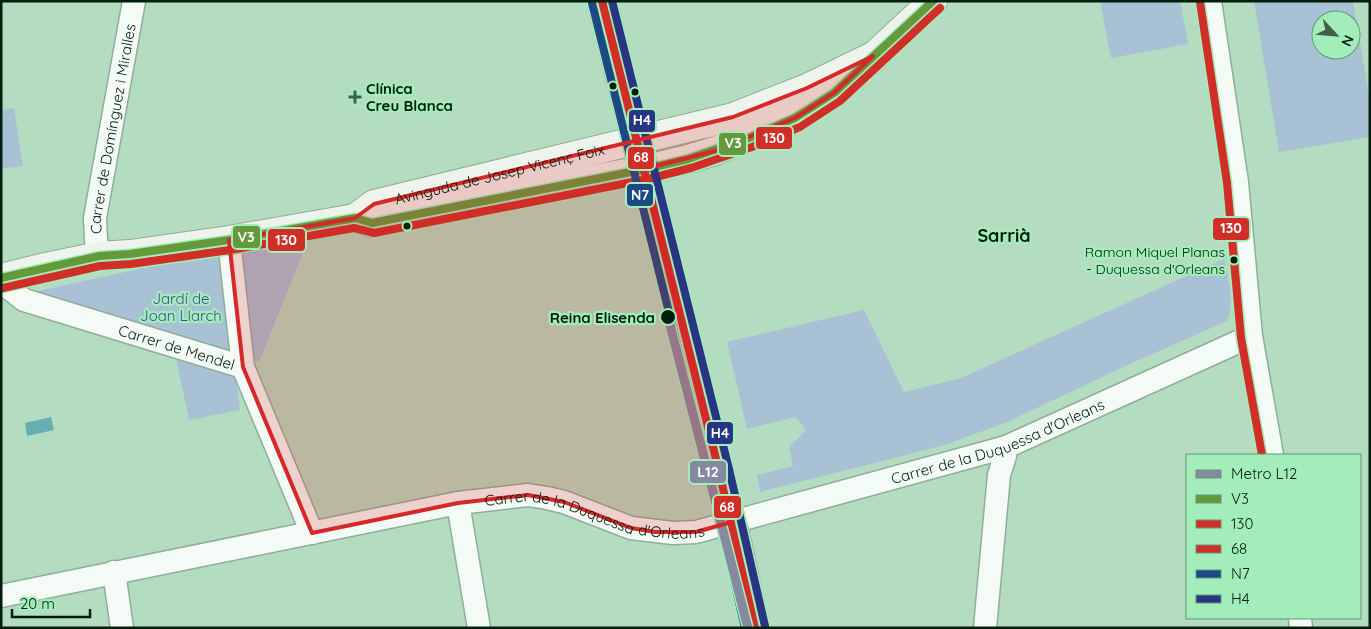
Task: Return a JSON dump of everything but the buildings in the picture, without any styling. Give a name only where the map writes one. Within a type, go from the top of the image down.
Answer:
[{"type":"street","name":"Carrer de Domínguez i Miralles","points":[[99,256],[95,218],[134,1]]},
{"type":"street","points":[[602,1],[738,546],[755,628]]},
{"type":"street","name":"Avinguda de Josep Vicenç Foix","points":[[1,280],[41,268],[99,256],[130,254],[229,240],[355,218],[372,223],[646,169],[697,156],[749,138],[794,118],[834,93],[933,1]]},
{"type":"street","points":[[1210,1],[1238,182],[1251,336],[1272,454]]},
{"type":"street","points":[[229,240],[243,367]]},
{"type":"street","name":"Carrer de Mendel","points":[[1,280],[24,300],[243,367],[312,533]]},
{"type":"street","name":"Carrer de la Duquessa d'Orleans","points":[[1,596],[458,503],[528,495],[564,502],[631,528],[673,533],[696,532],[1006,447],[1251,336]]},
{"type":"street","points":[[985,628],[999,475],[1006,447]]},
{"type":"street","points":[[458,503],[479,628]]},
{"type":"street","points":[[114,572],[122,628]]},
{"type":"highlighted area","points":[[873,56],[834,93],[795,118],[715,151],[644,169],[732,522],[696,532],[655,532],[631,528],[564,502],[528,495],[458,503],[312,533],[243,367],[229,240],[355,218],[374,204],[733,117],[807,88]]},
{"type":"green space","points":[[1100,1],[1180,1],[1188,44],[1111,58]]},
{"type":"green space","points":[[1254,1],[1353,1],[1355,10],[1311,10],[1311,60],[1361,60],[1361,48],[1370,101],[1370,137],[1279,152]]},
{"type":"green space","points":[[14,108],[23,166],[1,169],[1,110]]},
{"type":"green space","name":"Jardí de Joan Llarch","points":[[306,245],[259,362],[246,357],[242,253]]},
{"type":"green space","name":"Jardí de Joan Llarch","points":[[222,251],[240,410],[189,420],[175,353],[24,294]]},
{"type":"green space","points":[[1224,259],[1231,298],[1227,321],[1007,422],[945,445],[760,492],[757,475],[793,466],[789,447],[806,430],[796,417],[747,429],[727,342],[864,310],[904,392],[961,378]]},
{"type":"water","points":[[51,417],[54,430],[27,436],[25,423]]},
{"type":"metro line","name":"L12","points":[[668,317],[748,628]]},
{"type":"transit line","name":"68","points":[[602,1],[719,471],[755,628]]},
{"type":"transit line","name":"H4","points":[[612,1],[729,469],[765,626]]},
{"type":"transit line","name":"V3","points":[[1,278],[99,256],[130,254],[229,240],[355,218],[372,223],[688,159],[749,138],[795,118],[834,93],[933,1]]},
{"type":"transit line","name":"130","points":[[1200,2],[1227,183],[1241,338],[1262,454]]},
{"type":"transit line","name":"N7","points":[[592,3],[709,473],[745,628]]},
{"type":"transit line","name":"130","points":[[3,288],[100,266],[131,264],[230,250],[354,228],[374,233],[648,179],[691,168],[752,147],[800,127],[840,101],[940,8]]},
{"type":"place","name":"Clínica Creu Blanca","points":[[355,97]]},
{"type":"place","name":"Ramon Miquel Planas - Duquessa d'Orleans","points":[[1234,260]]},
{"type":"place","name":"Reina Elisenda","points":[[668,317]]},
{"type":"district","name":"Sarrià","points":[[1004,235]]}]
